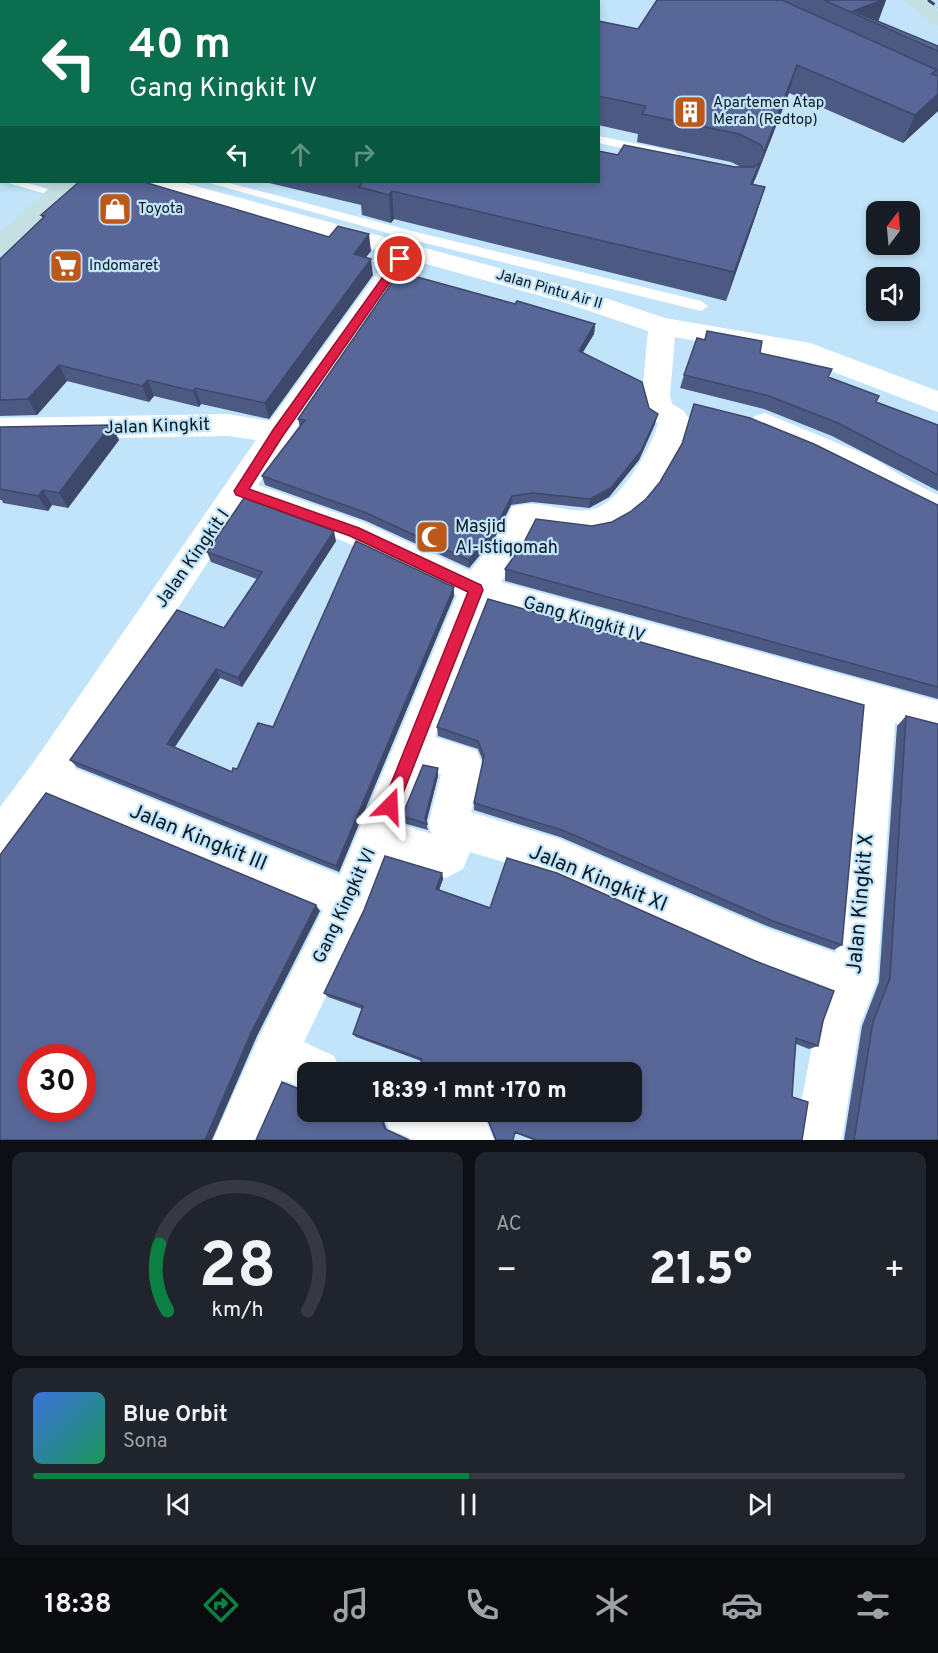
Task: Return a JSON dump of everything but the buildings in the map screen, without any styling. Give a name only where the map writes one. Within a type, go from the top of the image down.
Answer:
[{"type":"street","points":[[913,0],[938,20]]},
{"type":"street","name":"Jalan Pintu Air II","points":[[161,183],[575,297],[662,326],[810,352],[938,402]]},
{"type":"street","points":[[0,245],[63,187]]},
{"type":"street","name":"Jalan Kingkit I","points":[[0,840],[47,777],[141,633],[407,250]]},
{"type":"street","points":[[662,326],[656,395],[701,407]]},
{"type":"street","name":"Gang Kingkit VI","points":[[237,1140],[275,1053],[350,900],[476,590],[509,546],[523,516],[531,514],[569,523],[594,523],[611,515],[645,483],[674,424],[674,419],[659,410],[656,395]]},
{"type":"street","points":[[743,417],[830,450],[938,509]]},
{"type":"street","name":"Jalan Kingkit","points":[[0,429],[59,430],[228,425],[278,434]]},
{"type":"street","name":"Gang Kingkit IV","points":[[240,491],[354,532],[476,590],[938,718]]},
{"type":"street","name":"Jalan Kingkit X","points":[[818,1140],[838,1025],[855,982],[878,701]]},
{"type":"street","points":[[377,837],[446,858],[449,855],[459,828],[447,824],[463,763],[413,748]]},
{"type":"street","name":"Jalan Kingkit III","points":[[47,777],[350,900]]},
{"type":"street","name":"Jalan Kingkit XI","points":[[459,828],[559,859],[762,948],[855,982]]},
{"type":"street","points":[[275,1053],[297,1063]]},
{"type":"street","points":[[429,1122],[470,1140]]},
{"type":"lane","points":[[600,139],[680,157]]},
{"type":"lane","points":[[21,183],[63,187]]},
{"type":"lane","points":[[216,183],[414,236],[701,306]]},
{"type":"railway","points":[[928,0],[938,7]]},
{"type":"place","name":"Apartemen Atap Merah (Redtop)","points":[[690,112]]},
{"type":"place","name":"Toyota","points":[[115,209]]},
{"type":"place","name":"Indomaret","points":[[66,266]]},
{"type":"place","name":"Masjid Al-Istiqomah","points":[[432,537]]},
{"type":"route","points":[[390,806],[476,590],[354,532],[240,491],[400,259]]}]
